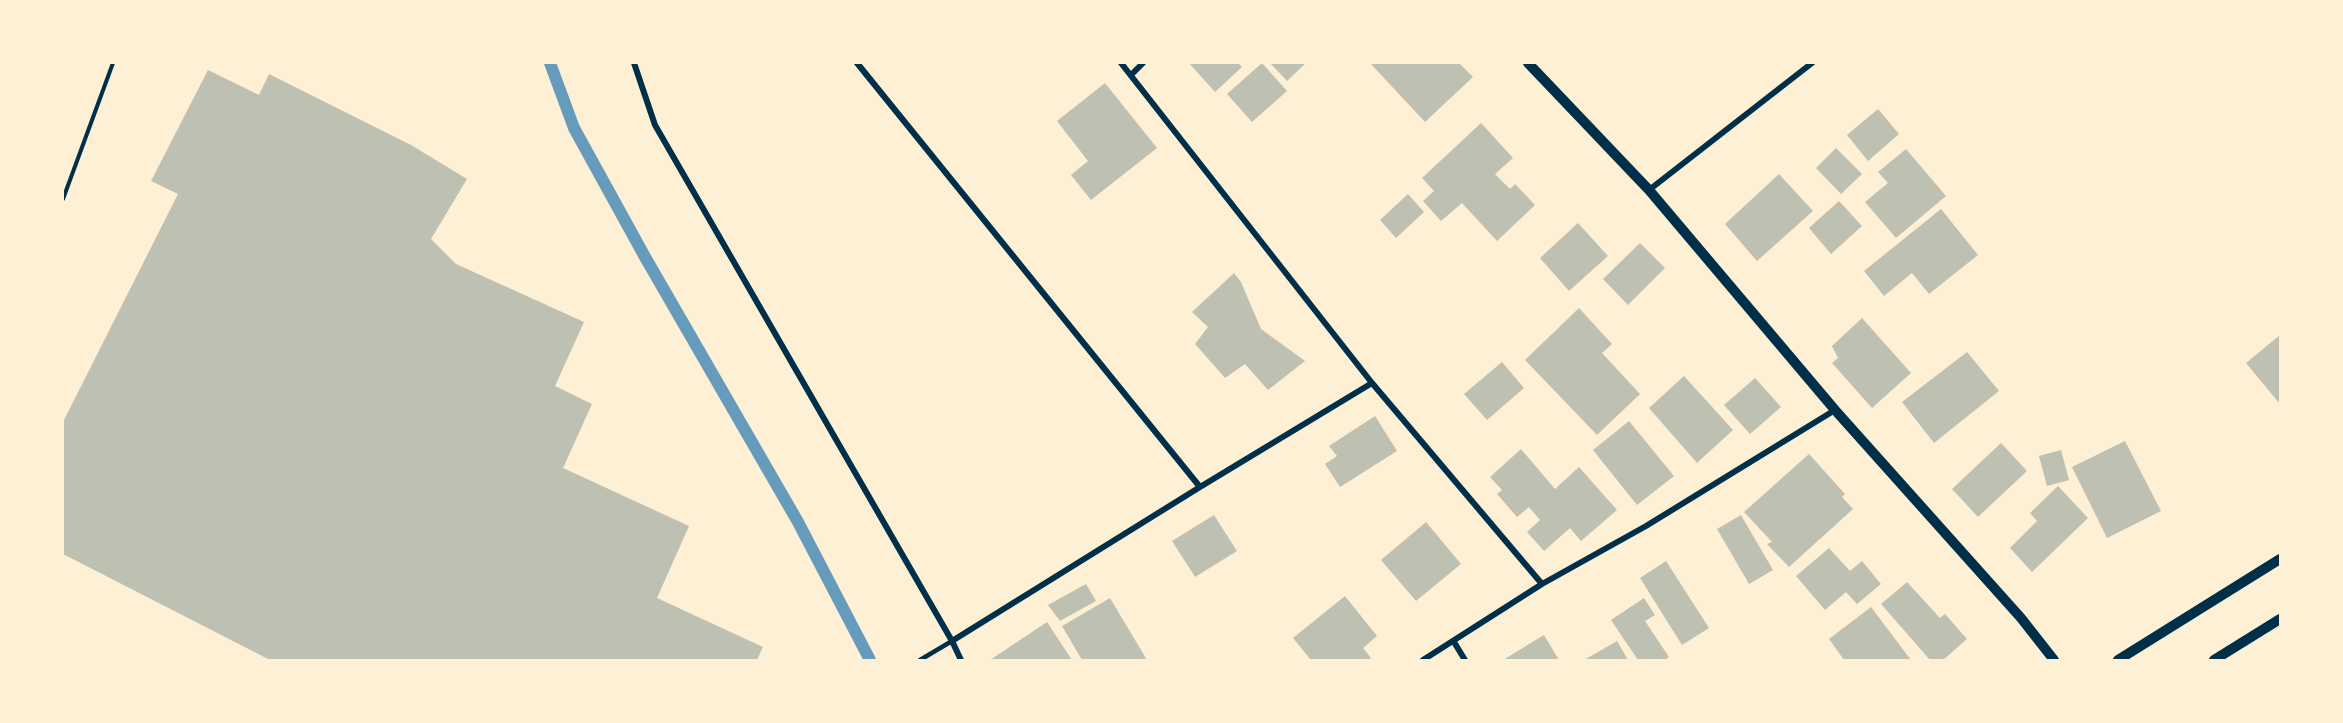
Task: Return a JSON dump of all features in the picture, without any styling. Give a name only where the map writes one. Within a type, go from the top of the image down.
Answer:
[{"type":"street","points":[[634,63],[655,124],[952,640],[961,660]]},
{"type":"street","points":[[857,63],[1200,487]]},
{"type":"street","points":[[1121,63],[1372,383],[1542,584]]},
{"type":"street","points":[[1131,75],[1143,63]]},
{"type":"street","points":[[1528,63],[1649,190],[1835,410],[2021,618],[2054,660]]},
{"type":"street","points":[[1649,190],[1812,63]]},
{"type":"street","points":[[952,640],[1372,383]]},
{"type":"street","points":[[1423,660],[1542,584],[1646,526],[1835,410]]},
{"type":"street","points":[[2118,660],[2280,559]]},
{"type":"street","points":[[2214,660],[2280,619]]},
{"type":"street","points":[[1454,642],[1465,660]]},
{"type":"lane","points":[[920,660],[952,640]]},
{"type":"path","points":[[63,199],[112,63]]},
{"type":"building","points":[[1189,63],[1238,63],[1242,67],[1215,92]]},
{"type":"building","points":[[1262,63],[1287,91],[1252,122],[1227,94]]},
{"type":"building","points":[[1270,63],[1306,63],[1287,81]]},
{"type":"building","points":[[1370,63],[1459,63],[1473,77],[1425,122]]},
{"type":"building","points":[[208,70],[259,95],[269,74],[411,145],[467,179],[431,239],[456,264],[584,322],[555,386],[592,404],[563,468],[689,526],[657,598],[763,647],[757,660],[270,660],[63,554],[63,422],[178,194],[151,181]]},
{"type":"building","points":[[1105,83],[1157,148],[1091,200],[1071,175],[1088,161],[1057,121]]},
{"type":"building","points":[[1878,109],[1899,134],[1868,161],[1847,135]]},
{"type":"building","points":[[1481,123],[1513,158],[1495,174],[1510,189],[1515,184],[1535,205],[1497,241],[1462,203],[1441,221],[1423,201],[1434,191],[1422,178]]},
{"type":"building","points":[[1836,148],[1862,174],[1841,194],[1816,168]]},
{"type":"building","points":[[1906,149],[1946,196],[1896,238],[1865,202],[1888,183],[1878,172]]},
{"type":"building","points":[[1779,174],[1813,211],[1757,261],[1725,224]]},
{"type":"building","points":[[1408,194],[1424,212],[1396,238],[1380,220]]},
{"type":"building","points":[[1839,201],[1862,226],[1831,254],[1809,228]]},
{"type":"building","points":[[1941,209],[1978,255],[1929,294],[1912,273],[1884,296],[1864,271]]},
{"type":"building","points":[[1578,223],[1608,256],[1569,291],[1540,258]]},
{"type":"building","points":[[1640,243],[1665,268],[1628,305],[1603,279]]},
{"type":"building","points":[[1234,273],[1241,282],[1261,329],[1305,361],[1268,390],[1245,364],[1225,378],[1195,344],[1208,327],[1192,312]]},
{"type":"building","points":[[1579,308],[1612,344],[1602,353],[1640,394],[1597,435],[1525,360]]},
{"type":"building","points":[[1862,318],[1911,373],[1872,408],[1832,363],[1838,358],[1832,346]]},
{"type":"building","points":[[2280,335],[2280,404],[2246,363]]},
{"type":"building","points":[[1967,352],[1999,391],[1934,443],[1902,402]]},
{"type":"building","points":[[1502,362],[1524,388],[1487,420],[1464,394]]},
{"type":"building","points":[[1684,376],[1733,430],[1697,463],[1649,408]]},
{"type":"building","points":[[1755,378],[1781,407],[1750,434],[1724,405]]},
{"type":"building","points":[[1375,416],[1397,451],[1340,487],[1325,464],[1337,456],[1329,446]]},
{"type":"building","points":[[1629,421],[1674,476],[1637,505],[1593,450]]},
{"type":"building","points":[[2125,441],[2161,511],[2107,538],[2072,467]]},
{"type":"building","points":[[2001,443],[2027,471],[1978,517],[1952,489]]},
{"type":"building","points":[[1521,449],[1555,489],[1579,467],[1617,510],[1581,541],[1570,528],[1544,551],[1527,532],[1540,520],[1529,507],[1517,517],[1497,494],[1502,490],[1490,477]]},
{"type":"building","points":[[2061,450],[2069,480],[2047,486],[2039,456]]},
{"type":"building","points":[[1809,454],[1845,494],[1842,497],[1853,509],[1789,567],[1767,544],[1772,542],[1744,512]]},
{"type":"building","points":[[2058,486],[2088,518],[2032,572],[2010,548],[2037,521],[2030,513]]},
{"type":"building","points":[[1214,515],[1237,551],[1195,577],[1172,541]]},
{"type":"building","points":[[1741,515],[1773,570],[1749,584],[1717,529]]},
{"type":"building","points":[[1426,522],[1461,564],[1416,601],[1381,560]]},
{"type":"building","points":[[1829,548],[1850,571],[1862,561],[1881,584],[1857,604],[1846,592],[1825,610],[1796,576]]},
{"type":"building","points":[[1666,561],[1709,628],[1682,645],[1640,578]]},
{"type":"building","points":[[1907,582],[1940,618],[1945,614],[1967,639],[1943,660],[1930,660],[1881,604]]},
{"type":"building","points":[[1086,584],[1096,601],[1060,621],[1048,605]]},
{"type":"building","points":[[1345,596],[1377,636],[1363,648],[1371,658],[1368,660],[1311,660],[1293,638]]},
{"type":"building","points":[[1110,598],[1147,660],[1082,660],[1062,626]]},
{"type":"building","points":[[1644,598],[1655,615],[1645,621],[1669,657],[1665,660],[1638,660],[1611,620]]},
{"type":"building","points":[[1871,607],[1911,660],[1844,660],[1829,639]]},
{"type":"building","points":[[1047,622],[1072,660],[990,660]]},
{"type":"building","points":[[1544,635],[1559,660],[1503,660]]},
{"type":"building","points":[[1617,641],[1628,660],[1584,660]]},
{"type":"waterway","points":[[550,63],[574,128],[645,257],[798,522],[870,660]]}]
